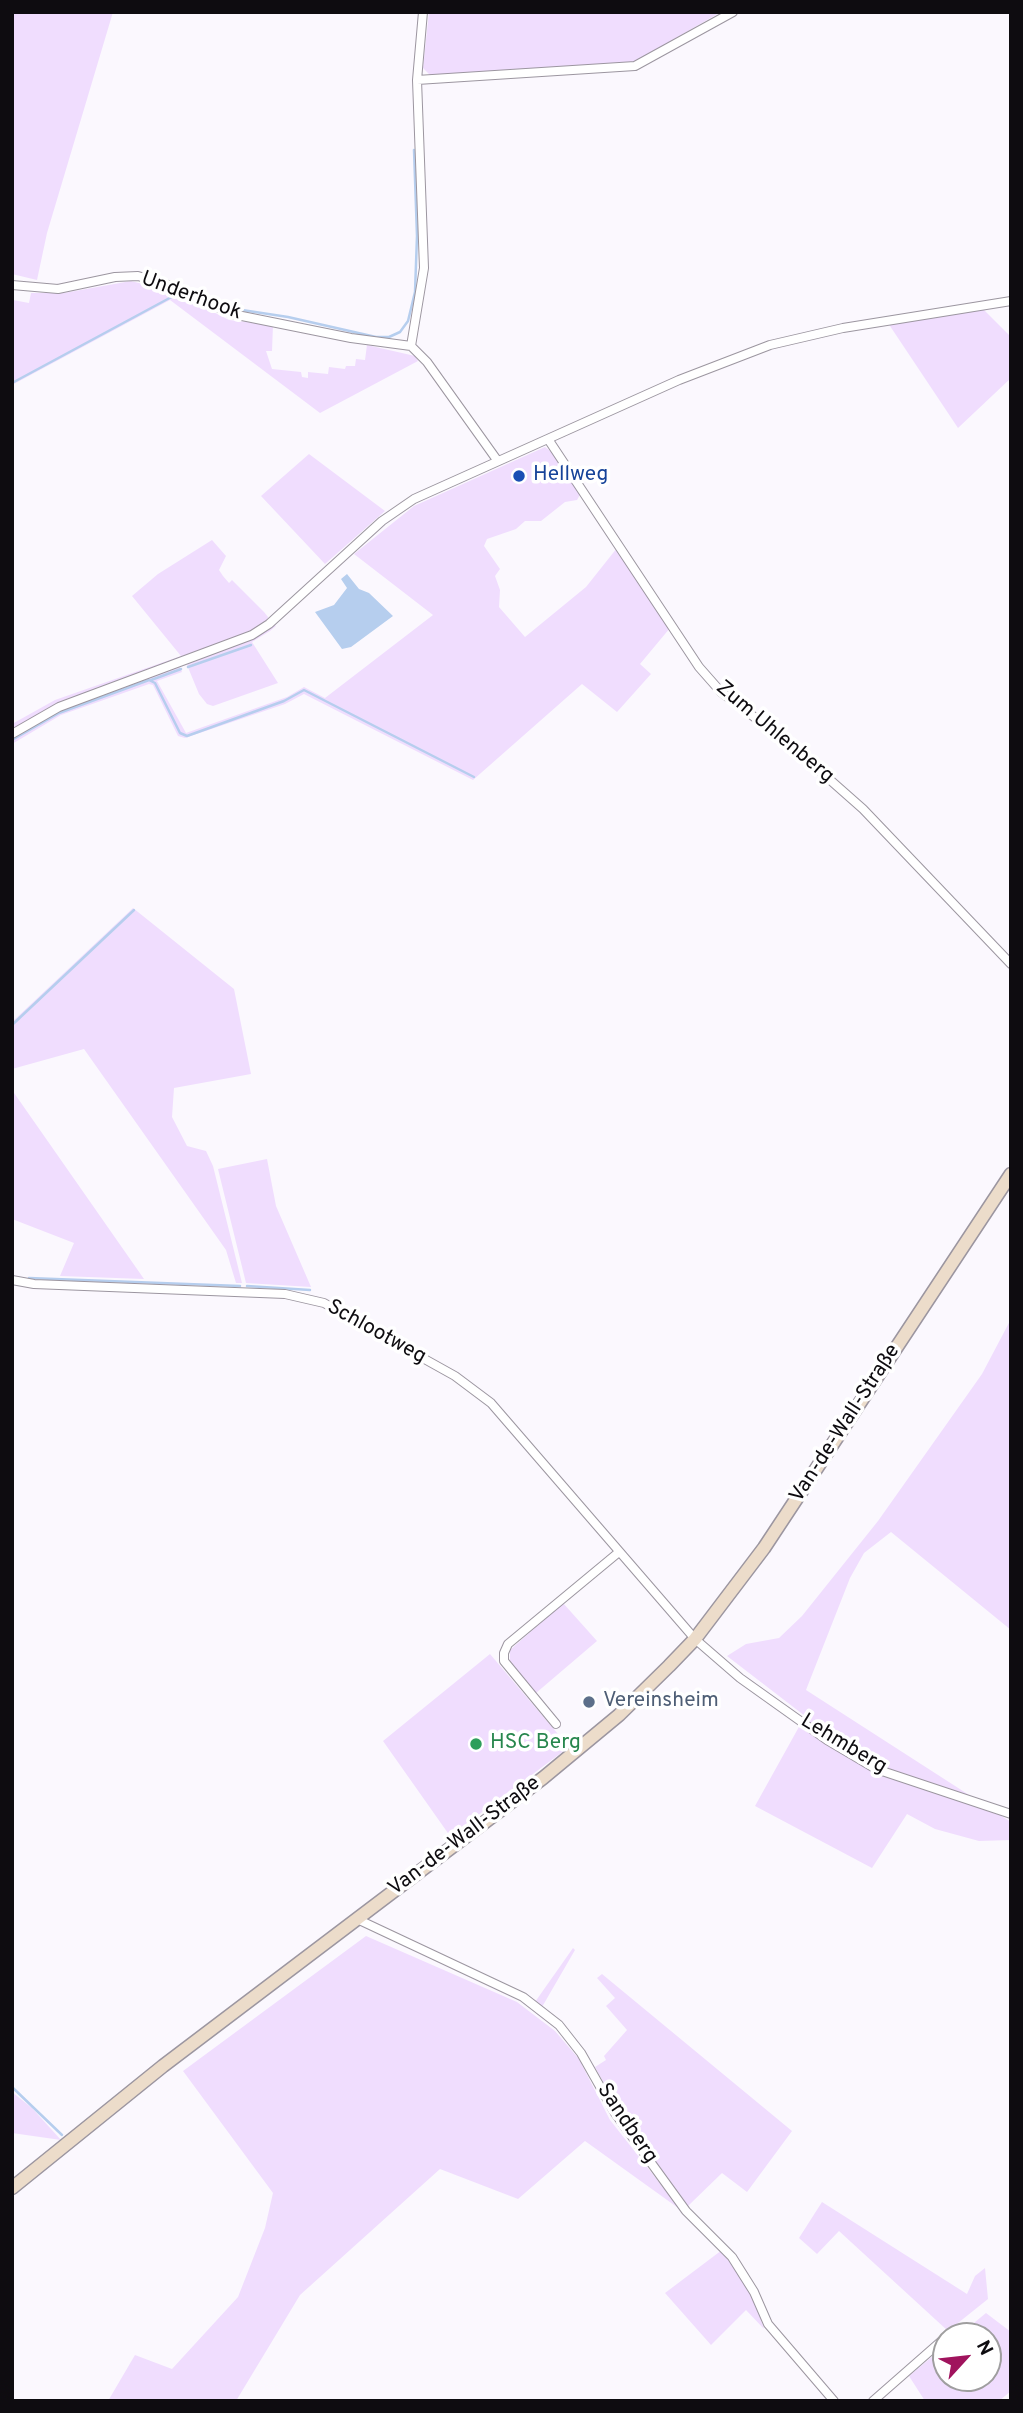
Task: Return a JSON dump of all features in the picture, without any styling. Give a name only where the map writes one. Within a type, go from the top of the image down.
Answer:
[{"type":"main road","name":"Van-de-Wall-Straße","points":[[12,2188],[163,2066],[594,1736],[642,1693],[695,1639],[764,1548],[1011,1174]]},
{"type":"street","points":[[423,12],[417,80],[424,268],[411,346],[427,362],[497,460]]},
{"type":"street","points":[[417,80],[635,66],[733,12]]},
{"type":"street","name":"Underhook","points":[[12,285],[58,289],[115,277],[138,276],[175,287],[232,314],[351,338],[411,346]]},
{"type":"street","points":[[12,734],[60,706],[252,635],[269,624],[382,521],[414,499],[679,380],[770,345],[918,314],[1011,301]]},
{"type":"street","name":"Zum Uhlenberg","points":[[548,439],[699,667],[720,692],[786,741],[863,809],[1011,964]]},
{"type":"street","name":"Schlootweg","points":[[12,1280],[34,1284],[285,1294],[324,1303],[455,1376],[491,1403],[695,1639]]},
{"type":"street","points":[[556,1724],[504,1661],[504,1653],[508,1644],[619,1552]]},
{"type":"street","name":"Lehmberg","points":[[695,1639],[740,1678],[816,1732],[876,1769],[1011,1814]]},
{"type":"street","name":"Sandberg","points":[[357,1919],[523,1997],[559,2025],[582,2053],[615,2113],[686,2211],[732,2257],[754,2292],[768,2324],[834,2401]]},
{"type":"street","points":[[873,2401],[932,2349]]},
{"type":"shaded area","points":[[12,12],[113,12],[47,233],[37,280],[12,274]]},
{"type":"shaded area","points":[[429,12],[721,12],[634,62],[430,75],[423,68]]},
{"type":"shaded area","points":[[131,281],[174,292],[229,320],[273,325],[272,351],[266,351],[272,369],[301,372],[302,377],[308,378],[308,372],[328,374],[329,367],[345,369],[346,366],[355,366],[356,359],[365,360],[367,345],[415,356],[418,361],[320,413],[170,300],[12,385],[13,300],[29,303],[31,293],[64,293]]},
{"type":"shaded area","points":[[981,307],[1011,337],[1011,378],[958,428],[888,323]]},
{"type":"shaded area","points":[[545,447],[553,453],[581,493],[577,500],[565,502],[541,521],[525,521],[516,529],[487,539],[484,546],[500,569],[495,576],[500,590],[499,607],[525,637],[586,587],[617,548],[670,628],[640,664],[651,674],[617,712],[582,684],[473,780],[304,694],[285,704],[185,738],[178,736],[153,685],[149,684],[61,715],[12,744],[12,737],[76,703],[180,667],[182,672],[157,681],[186,733],[287,697],[304,687],[325,698],[433,615],[354,554],[414,506]]},
{"type":"shaded area","points":[[309,454],[385,511],[325,564],[261,496]]},
{"type":"shaded area","points":[[212,540],[226,556],[219,570],[223,576],[229,583],[232,580],[264,612],[268,617],[267,621],[252,632],[57,704],[12,729],[12,724],[55,700],[181,656],[132,596],[158,574]]},
{"type":"shaded area","points":[[273,624],[276,626],[252,642],[278,683],[213,706],[207,704],[199,694],[187,665],[189,662]]},
{"type":"shaded area","points":[[133,908],[234,989],[251,1074],[174,1088],[172,1117],[187,1146],[206,1151],[213,1166],[242,1283],[236,1283],[226,1250],[84,1049],[12,1069],[12,1022]]},
{"type":"shaded area","points":[[12,1090],[144,1279],[60,1276],[74,1243],[12,1219]]},
{"type":"shaded area","points":[[267,1159],[276,1206],[311,1287],[246,1283],[218,1169]]},
{"type":"shaded area","points":[[1011,1319],[1011,1630],[891,1532],[864,1553],[850,1578],[806,1690],[1011,1822],[1011,1840],[979,1841],[935,1829],[907,1814],[872,1868],[755,1806],[805,1716],[727,1656],[746,1644],[779,1638],[802,1616],[878,1521],[982,1374]]},
{"type":"shaded area","points":[[563,1603],[597,1641],[536,1693],[510,1662],[510,1650]]},
{"type":"shaded area","name":"HSC Berg","points":[[490,1654],[569,1747],[450,1836],[383,1741]]},
{"type":"shaded area","points":[[366,1936],[517,2002],[555,2031],[579,2059],[610,2120],[681,2210],[585,2141],[518,2199],[440,2169],[300,2295],[236,2401],[108,2401],[135,2355],[172,2369],[238,2297],[265,2228],[273,2193],[183,2071]]},
{"type":"shaded area","points":[[573,1948],[575,1950],[542,2007],[535,2002]]},
{"type":"shaded area","points":[[602,1974],[792,2131],[747,2192],[722,2173],[688,2206],[619,2111],[595,2067],[606,2060],[604,2056],[627,2030],[606,2006],[615,1998],[597,1978]]},
{"type":"shaded area","points":[[12,2092],[32,2108],[61,2140],[12,2133]]},
{"type":"shaded area","points":[[822,2202],[967,2294],[975,2276],[985,2268],[988,2299],[959,2322],[938,2322],[839,2231],[817,2254],[799,2238]]},
{"type":"shaded area","points":[[722,2250],[754,2298],[764,2329],[746,2310],[711,2345],[665,2293]]},
{"type":"shaded area","points":[[986,2313],[998,2322],[975,2322]]},
{"type":"shaded area","points":[[1002,2325],[1011,2332],[1011,2391],[999,2401],[925,2401],[909,2376],[932,2357],[932,2392],[1002,2392]]},
{"type":"water","points":[[347,574],[359,589],[369,593],[393,616],[351,647],[342,649],[315,612],[334,605],[347,588],[341,579]]},
{"type":"waterway","points":[[229,308],[288,317],[376,337],[389,337],[400,332],[408,321],[415,292],[417,236],[414,150]]},
{"type":"waterway","points":[[189,289],[198,294]]},
{"type":"waterway","points":[[12,383],[177,294]]},
{"type":"waterway","points":[[188,667],[251,645]]},
{"type":"waterway","points":[[151,680],[181,669]]},
{"type":"waterway","points":[[12,740],[59,713],[149,680],[155,683],[180,733],[187,736],[284,701],[304,690],[474,777]]},
{"type":"waterway","points":[[12,1025],[134,910]]},
{"type":"waterway","points":[[29,1278],[240,1286]]},
{"type":"waterway","points":[[247,1286],[310,1290]]},
{"type":"waterway","points":[[12,2087],[62,2135]]},
{"type":"place","name":"Hellweg","points":[[519,476]]},
{"type":"place","name":"Vereinsheim","points":[[589,1702]]},
{"type":"place","name":"HSC Berg","points":[[476,1744]]}]
